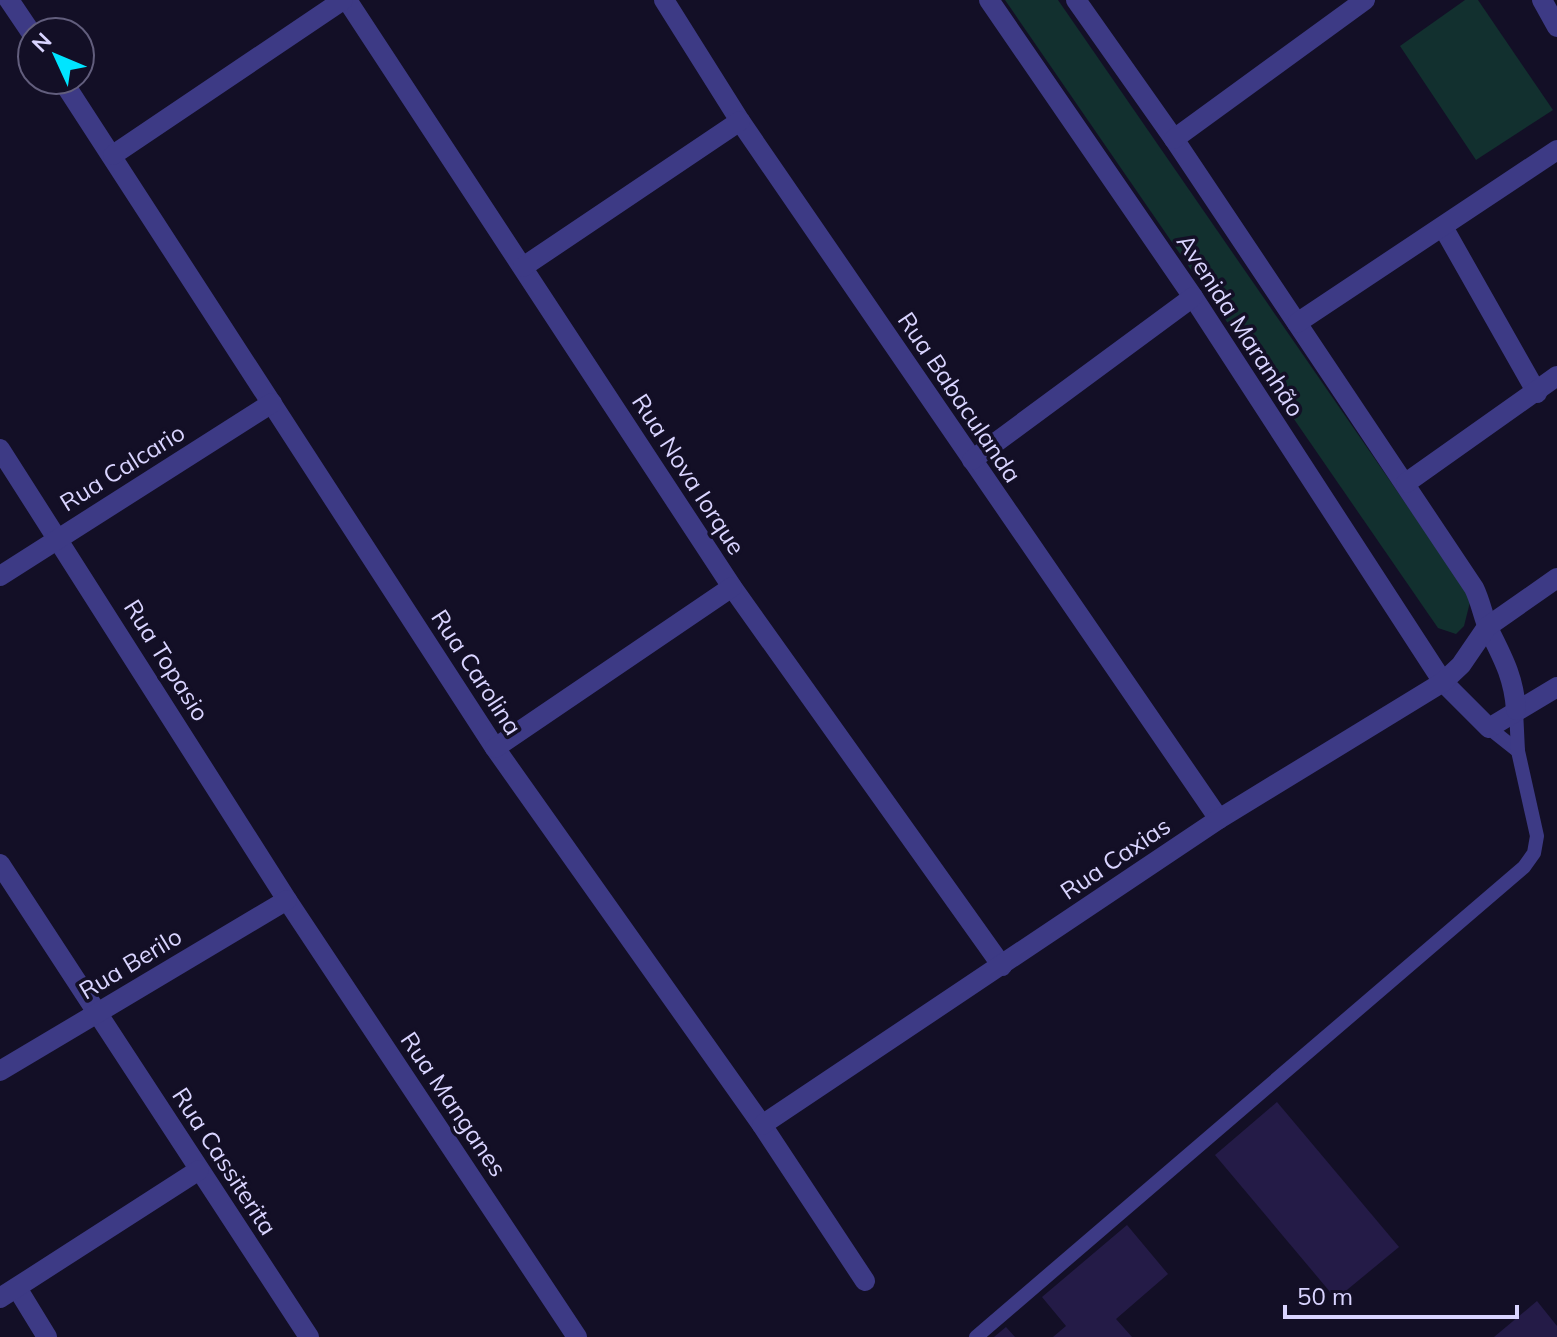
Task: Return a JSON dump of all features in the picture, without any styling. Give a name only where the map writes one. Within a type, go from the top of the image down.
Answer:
[{"type":"street","points":[[113,155],[345,0]]},
{"type":"street","name":"Rua Nova Iorque","points":[[345,0],[732,587],[1002,966]]},
{"type":"street","name":"Rua Babaculanda","points":[[664,0],[740,121],[1219,819]]},
{"type":"street","name":"Avenida Maranhão","points":[[989,0],[1193,297],[1443,682],[1489,728]]},
{"type":"street","name":"Avenida Maranhão","points":[[1076,0],[1174,139],[1474,588],[1483,606],[1487,627],[1508,665],[1516,710]]},
{"type":"street","points":[[1174,139],[1365,0]]},
{"type":"street","points":[[1542,0],[1557,27]]},
{"type":"street","name":"Rua Carolina","points":[[73,96],[495,748],[762,1125],[865,1281]]},
{"type":"street","points":[[523,267],[740,121]]},
{"type":"street","points":[[1297,323],[1557,150]]},
{"type":"street","points":[[1443,227],[1537,393]]},
{"type":"street","points":[[972,460],[1193,297]]},
{"type":"street","points":[[1406,483],[1557,376]]},
{"type":"street","name":"Rua Calcario","points":[[0,576],[272,403]]},
{"type":"street","name":"Rua Topasio","points":[[0,449],[59,537],[287,900]]},
{"type":"street","points":[[1487,627],[1557,578]]},
{"type":"street","points":[[495,748],[732,587]]},
{"type":"street","name":"Rua Caxias","points":[[762,1125],[1219,819],[1443,682],[1461,665],[1487,627]]},
{"type":"street","points":[[1489,728],[1557,687]]},
{"type":"street","name":"Rua Cassiterita","points":[[0,864],[309,1337]]},
{"type":"street","name":"Rua Berilo","points":[[0,1071],[287,900]]},
{"type":"street","name":"Rua Manganes","points":[[287,900],[577,1337]]},
{"type":"street","points":[[47,1337],[9,1293],[199,1170]]},
{"type":"lane","points":[[976,1337],[1524,867],[1534,853],[1537,836],[1518,751],[1516,710]]},
{"type":"lane","points":[[1489,728],[1518,751]]},
{"type":"green space","points":[[1005,0],[1058,0],[1471,598],[1464,626],[1456,634],[1438,628]]},
{"type":"green space","points":[[1465,0],[1478,0],[1553,110],[1476,160],[1400,46]]},
{"type":"building","points":[[1277,1102],[1399,1247],[1336,1299],[1215,1155]]},
{"type":"building","points":[[1127,1225],[1168,1274],[1116,1319],[1132,1337],[1053,1337],[1066,1326],[1042,1297]]},
{"type":"building","points":[[1537,1301],[1557,1326],[1557,1337],[1494,1337]]},
{"type":"building","points":[[1006,1327],[1015,1337],[994,1337]]}]
